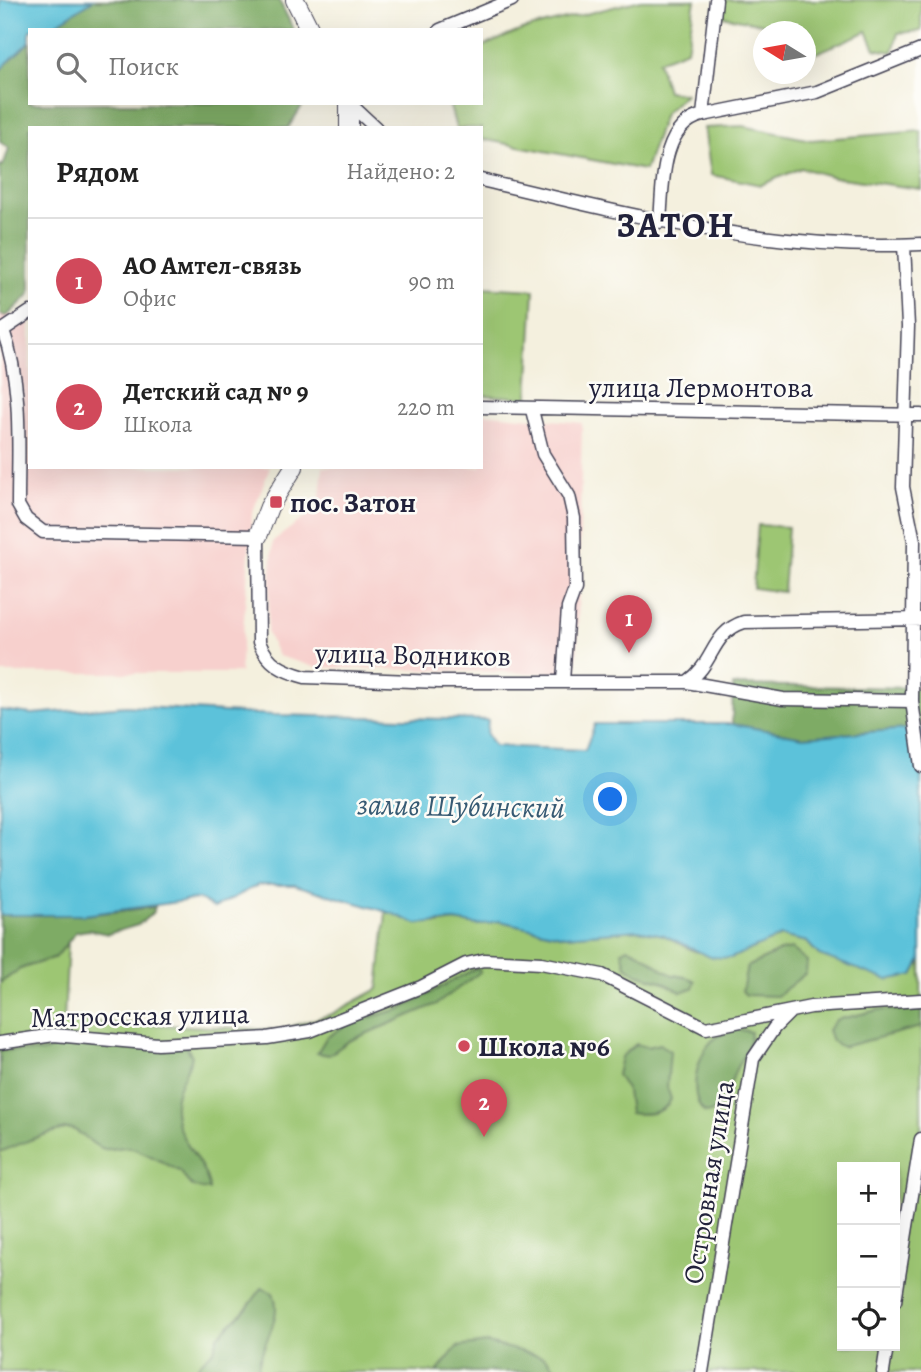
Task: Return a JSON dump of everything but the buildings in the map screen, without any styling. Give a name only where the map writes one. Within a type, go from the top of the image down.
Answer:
[{"type":"street","points":[[295,0],[309,28]]},
{"type":"street","points":[[445,28],[512,0]]},
{"type":"street","points":[[703,115],[716,0]]},
{"type":"street","points":[[660,222],[665,164],[680,126],[703,115],[817,92],[921,50]]},
{"type":"street","points":[[349,105],[349,126]]},
{"type":"street","points":[[351,105],[374,126]]},
{"type":"street","points":[[483,180],[660,222],[804,241],[921,244]]},
{"type":"street","points":[[904,245],[908,326],[902,487],[914,541],[917,619],[916,719],[921,766]]},
{"type":"street","points":[[28,313],[3,330],[13,359],[18,389],[18,505],[34,528],[43,533],[258,536],[269,507],[293,469]]},
{"type":"street","name":"улица Лермонтова","points":[[483,407],[921,415]]},
{"type":"street","points":[[532,410],[543,454],[569,496],[574,518],[575,589],[569,608],[562,681]]},
{"type":"street","name":"улица Водников","points":[[258,536],[259,642],[264,656],[288,672],[305,677],[415,681],[687,682],[783,699],[916,698]]},
{"type":"street","points":[[687,682],[704,667],[720,635],[731,626],[744,622],[917,619]]},
{"type":"street","name":"Матросская улица","points":[[0,1043],[54,1035],[172,1044],[267,1038],[310,1031],[421,988],[466,964],[494,960],[572,967],[602,975],[706,1028],[811,1007],[921,1000]]},
{"type":"street","name":"Островная улица","points":[[702,1372],[753,1059],[774,1028],[789,1012]]},
{"type":"street","points":[[897,1288],[921,1139]]},
{"type":"street","points":[[883,1372],[886,1351]]},
{"type":"shaded area","points":[[0,315],[28,317],[28,469],[269,469],[252,514],[240,673],[0,673]]},
{"type":"shaded area","points":[[483,413],[582,423],[577,674],[315,667],[278,656],[267,633],[273,541],[319,507],[323,469],[483,469]]},
{"type":"green space","points":[[93,0],[279,0],[293,28],[50,28]]},
{"type":"green space","points":[[641,0],[695,0],[687,50],[658,61],[667,91],[685,94],[664,114],[645,170],[483,139],[483,126],[455,126],[450,105],[483,105],[483,46],[522,30]]},
{"type":"green space","points":[[723,0],[921,0],[921,31],[898,33],[893,52],[875,49],[867,31],[816,53],[816,21],[753,22],[721,16]]},
{"type":"green space","points":[[28,43],[28,105],[303,105],[289,126],[28,126],[28,296],[7,316],[0,315],[0,165],[3,166],[9,148],[0,142],[0,70]]},
{"type":"green space","points":[[743,126],[811,140],[921,131],[921,189],[834,177],[801,168],[761,185],[711,175],[704,128]]},
{"type":"green space","points":[[483,287],[534,290],[528,398],[483,395]]},
{"type":"green space","points":[[758,525],[788,527],[783,592],[753,588]]},
{"type":"green space","points":[[733,685],[921,688],[921,728],[803,737],[732,724]]},
{"type":"green space","points":[[155,907],[153,913],[138,925],[108,934],[89,930],[76,932],[56,957],[20,969],[0,983],[0,915],[84,915]]},
{"type":"green space","points":[[386,912],[437,924],[455,921],[478,925],[500,921],[565,936],[638,930],[664,935],[694,951],[731,958],[781,936],[807,942],[819,955],[913,975],[921,960],[921,1372],[0,1372],[0,983],[20,969],[56,957],[68,942],[64,1021],[279,1030],[332,1014],[378,989]]},
{"type":"green space","points":[[628,948],[668,973],[692,979],[695,981],[693,988],[681,992],[661,981],[637,974],[626,966],[622,951]]},
{"type":"green space","points":[[792,949],[807,961],[806,973],[777,996],[746,995],[742,991],[747,967],[780,951]]},
{"type":"green space","points":[[478,967],[480,972],[437,1004],[349,1041],[329,1055],[317,1053],[326,1038],[351,1022],[401,1009]]},
{"type":"green space","points":[[878,1010],[921,1010],[921,1027],[842,1047],[832,1041],[828,1030],[836,1020]]},
{"type":"green space","points":[[738,1029],[751,1032],[748,1047],[721,1105],[710,1113],[704,1112],[699,1105],[695,1086],[702,1055],[715,1038]]},
{"type":"green space","points":[[79,1041],[186,1046],[192,1056],[177,1091],[176,1117],[179,1129],[203,1171],[209,1190],[192,1185],[181,1172],[146,1154],[127,1147],[100,1148],[72,1129],[48,1134],[0,1152],[0,1050],[42,1052]]},
{"type":"green space","points":[[636,1044],[647,1047],[660,1044],[670,1051],[667,1087],[671,1099],[664,1108],[654,1113],[630,1113],[627,1091],[617,1075],[621,1057]]},
{"type":"green space","points":[[262,1288],[273,1293],[276,1313],[258,1372],[196,1372],[199,1364],[214,1350],[218,1336],[247,1308]]},
{"type":"green space","points":[[487,1343],[544,1357],[559,1372],[437,1372],[457,1347]]},
{"type":"water","points":[[0,0],[93,0],[50,28],[28,28],[28,43],[0,70]]},
{"type":"water","name":"залив Шубинский","points":[[126,706],[273,715],[488,720],[487,734],[494,746],[585,750],[595,724],[732,724],[803,737],[921,728],[921,960],[913,975],[887,980],[819,955],[807,942],[781,936],[731,958],[710,957],[664,935],[638,930],[565,936],[500,921],[478,925],[455,921],[417,924],[391,913],[295,885],[258,885],[214,908],[199,899],[84,915],[0,915],[0,710],[32,714]]},
{"type":"place","name":"пос. Затон","points":[[276,502]]},
{"type":"place","name":"АО Амтел-связь","points":[[629,653]]},
{"type":"place","name":"Школа №6","points":[[464,1046]]},
{"type":"place","name":"Детский сад № 9","points":[[484,1137]]},
{"type":"district","name":"ЗАТОН","points":[[676,225]]}]
